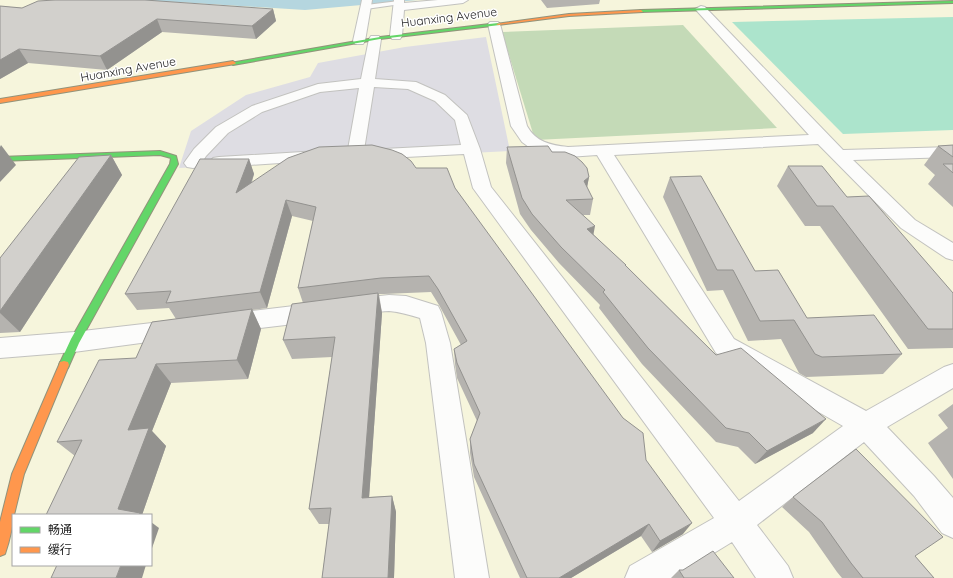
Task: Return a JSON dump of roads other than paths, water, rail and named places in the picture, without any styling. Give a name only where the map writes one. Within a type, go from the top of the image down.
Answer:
[{"type":"street","points":[[396,36],[399,3],[417,6],[463,0]]},
{"type":"street","name":"Huanxing Avenue","points":[[0,101],[359,41],[569,16],[701,9],[929,1],[953,2]]},
{"type":"street","points":[[359,41],[367,4]]},
{"type":"street","points":[[701,9],[822,139],[908,224],[953,253]]},
{"type":"street","points":[[494,24],[518,126],[523,135],[533,145],[553,151],[602,151],[822,139]]},
{"type":"street","points":[[342,155],[368,83],[375,39]]},
{"type":"street","points":[[193,163],[200,153],[222,130],[257,110],[318,88],[368,83],[411,85],[440,98],[462,118],[482,188],[736,522],[776,578]]},
{"type":"street","points":[[174,164],[472,149]]},
{"type":"street","points":[[602,151],[725,346],[866,425],[924,486],[953,522]]},
{"type":"street","points":[[839,155],[953,152]]},
{"type":"street","points":[[0,159],[160,153],[174,157],[174,164],[74,342],[18,474],[0,550]]},
{"type":"street","points":[[0,348],[74,342],[389,303],[406,305],[430,312],[438,343],[472,578]]},
{"type":"street","points":[[642,578],[736,522],[866,425],[953,375]]},
{"type":"lane","points":[[367,4],[399,3]]},
{"type":"water","points":[[114,0],[418,0],[305,10],[177,2]]}]
